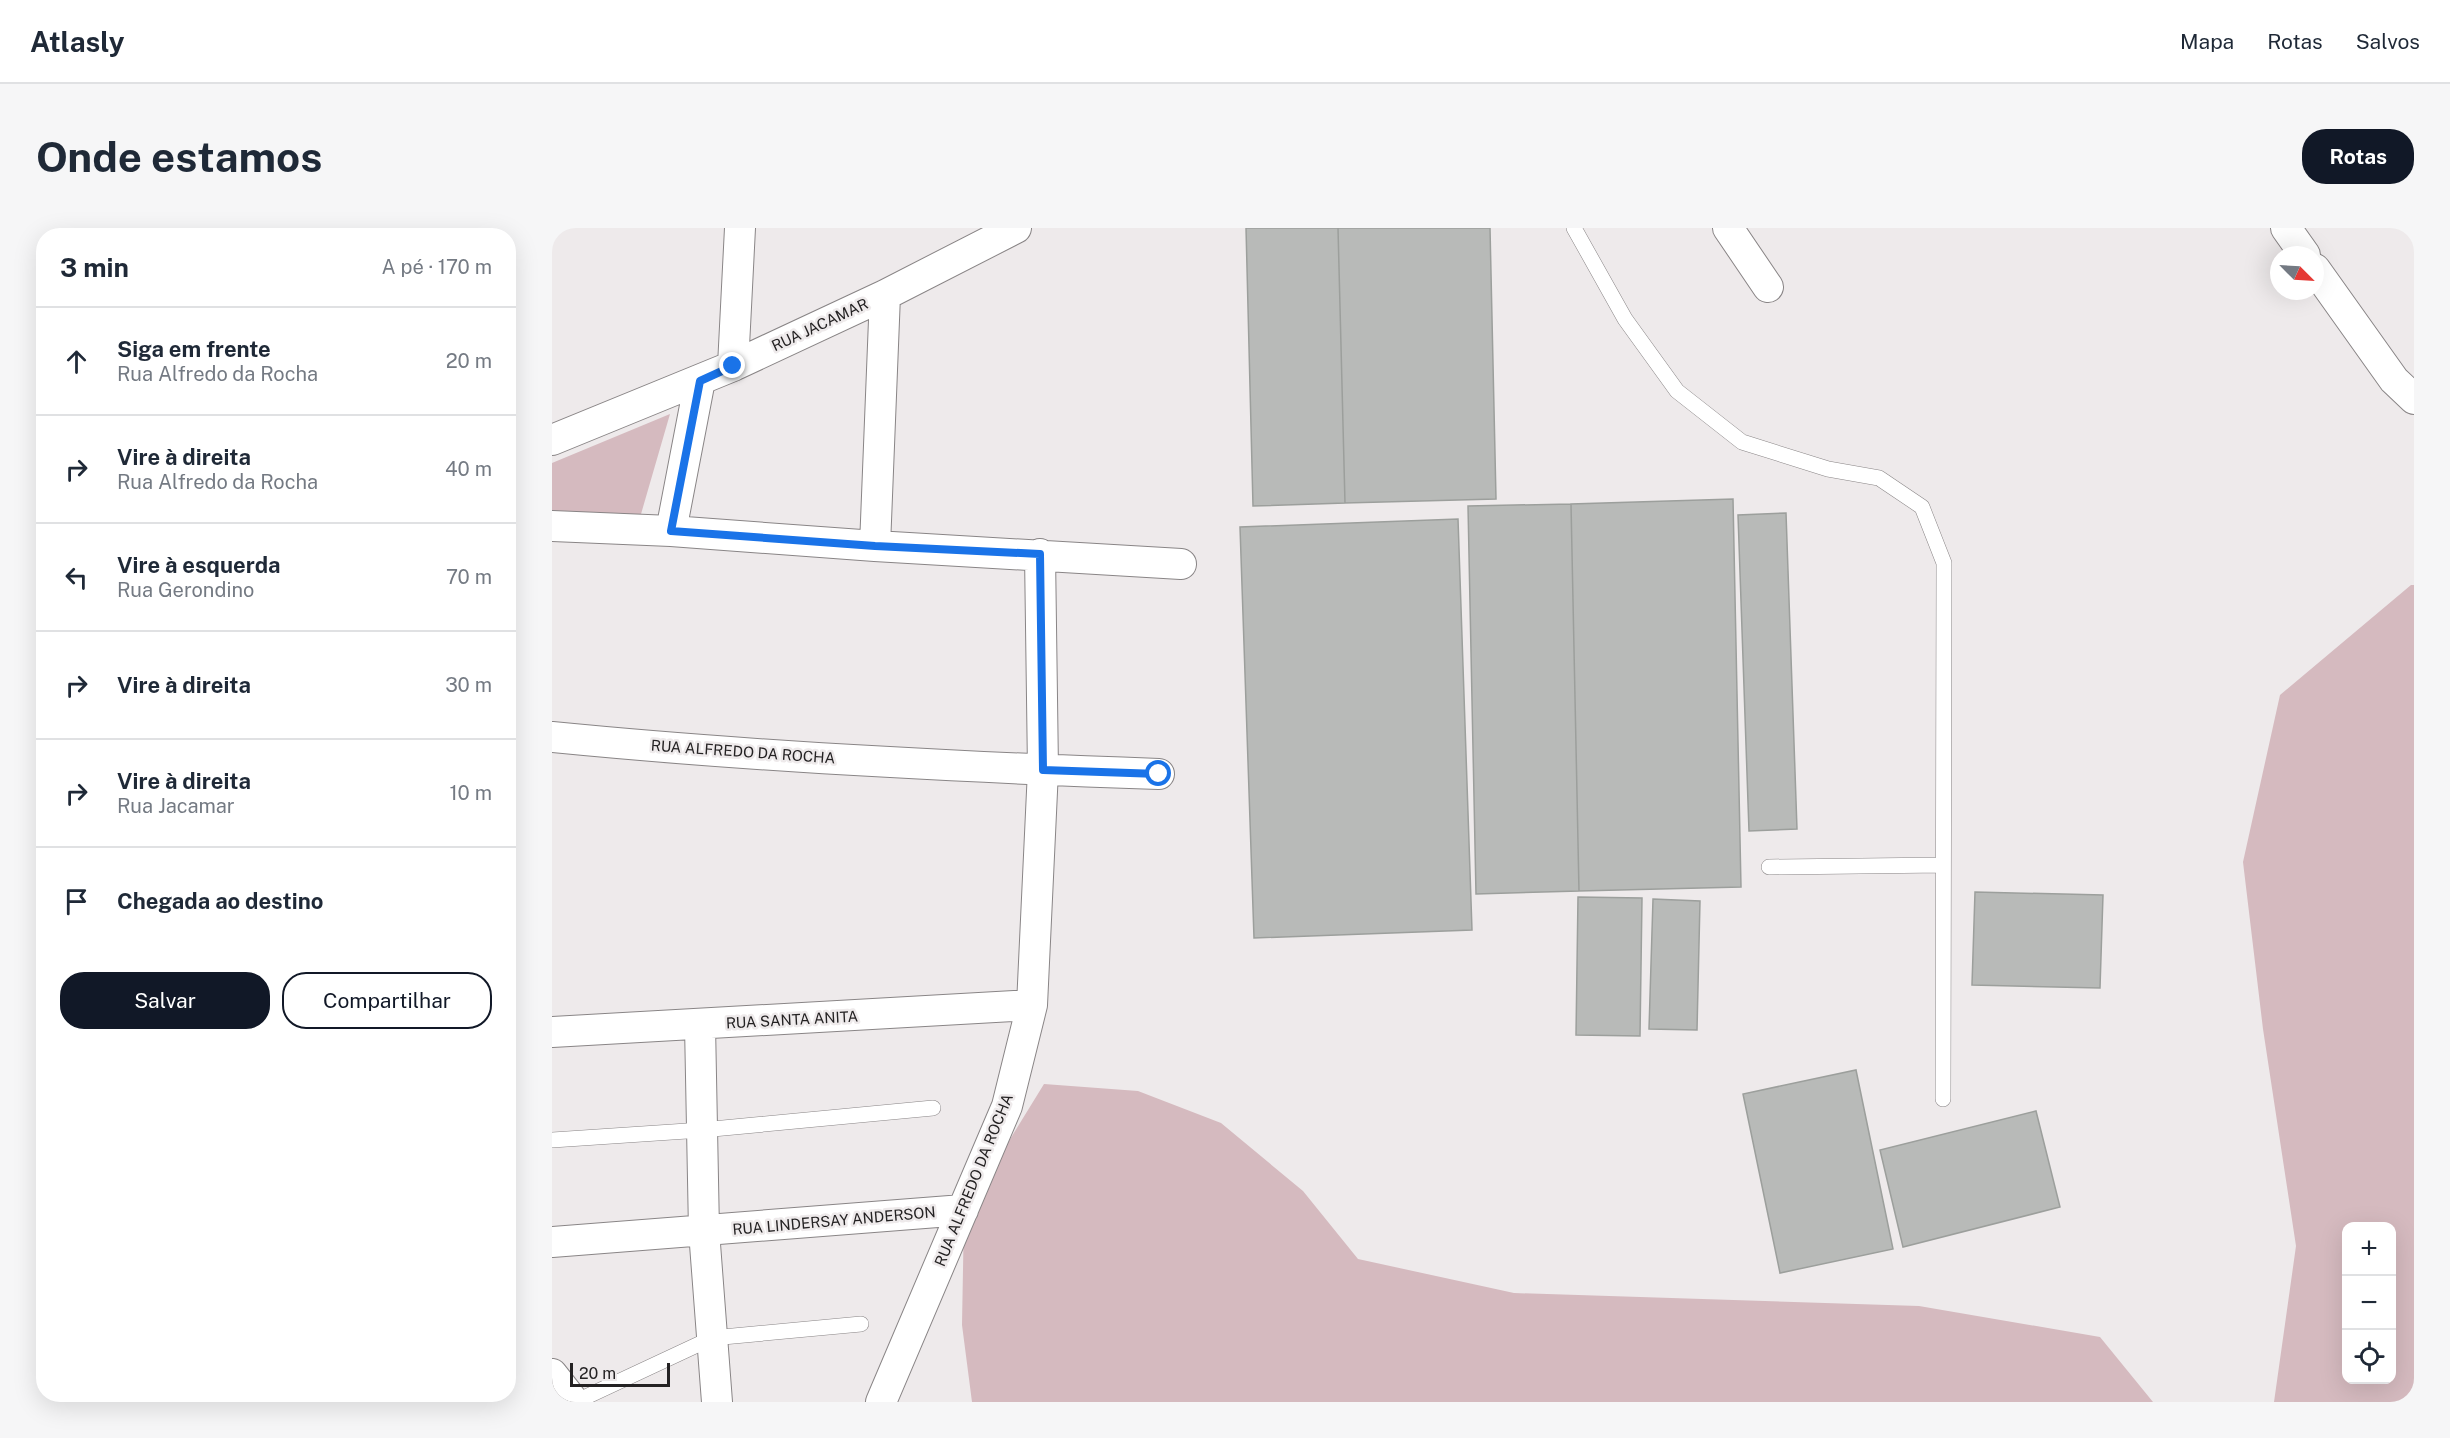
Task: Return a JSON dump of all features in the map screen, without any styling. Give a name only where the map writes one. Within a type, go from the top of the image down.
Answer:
[{"type":"street","points":[[733,366],[740,228]]},
{"type":"street","name":"RUA JACAMAR","points":[[552,440],[733,366],[885,295],[1016,228]]},
{"type":"street","points":[[1728,228],[1768,287]]},
{"type":"street","points":[[2286,228],[2299,246]]},
{"type":"street","points":[[2324,282],[2394,380],[2414,399]]},
{"type":"street","points":[[875,546],[885,295]]},
{"type":"street","points":[[671,531],[700,381]]},
{"type":"street","points":[[552,526],[671,531],[1181,564]]},
{"type":"street","name":"RUA ALFREDO DA ROCHA","points":[[881,1402],[1007,1106],[1032,1005],[1043,770],[1040,554]]},
{"type":"street","name":"RUA ALFREDO DA ROCHA","points":[[552,737],[680,749],[1043,770],[1159,774]]},
{"type":"street","name":"RUA SANTA ANITA","points":[[552,1032],[1032,1005]]},
{"type":"street","points":[[700,1025],[704,1232],[717,1402]]},
{"type":"street","name":"RUA LINDERSAY ANDERSON","points":[[552,1242],[704,1232],[963,1210]]},
{"type":"street","points":[[552,1374],[574,1402]]},
{"type":"lane","points":[[1574,228],[1625,319],[1677,391],[1742,442],[1828,469],[1879,478],[1922,507],[1944,563],[1943,1099]]},
{"type":"lane","points":[[1769,867],[1943,865]]},
{"type":"lane","points":[[552,1140],[702,1130],[933,1108]]},
{"type":"lane","points":[[574,1402],[712,1338],[861,1324]]},
{"type":"shaded area","points":[[670,414],[639,521],[552,517],[552,463]]},
{"type":"shaded area","points":[[2411,585],[2414,585],[2414,1402],[2274,1402],[2296,1246],[2263,1029],[2243,862],[2280,695]]},
{"type":"shaded area","points":[[1044,1084],[1138,1091],[1221,1123],[1303,1191],[1358,1259],[1514,1293],[1919,1306],[2100,1337],[2153,1402],[972,1402],[962,1325],[964,1214]]},
{"type":"building","points":[[1246,228],[1338,228],[1345,503],[1253,506]]},
{"type":"building","points":[[1338,228],[1490,228],[1496,499],[1345,503]]},
{"type":"building","points":[[1733,499],[1741,887],[1579,891],[1571,504]]},
{"type":"building","points":[[1571,504],[1579,891],[1476,894],[1468,506]]},
{"type":"building","points":[[1786,513],[1797,829],[1749,831],[1738,515]]},
{"type":"building","points":[[1458,519],[1472,930],[1254,938],[1240,527]]},
{"type":"building","points":[[1975,892],[2103,895],[2100,988],[1972,985]]},
{"type":"building","points":[[1578,897],[1642,898],[1640,1036],[1576,1035]]},
{"type":"building","points":[[1653,899],[1700,901],[1697,1030],[1649,1029]]},
{"type":"building","points":[[1856,1070],[1893,1249],[1780,1273],[1743,1094]]},
{"type":"building","points":[[2036,1111],[2060,1207],[1903,1247],[1880,1150]]},
{"type":"route","points":[[733,366],[700,381],[671,531],[875,546],[1040,554],[1043,770],[1159,774]]}]
